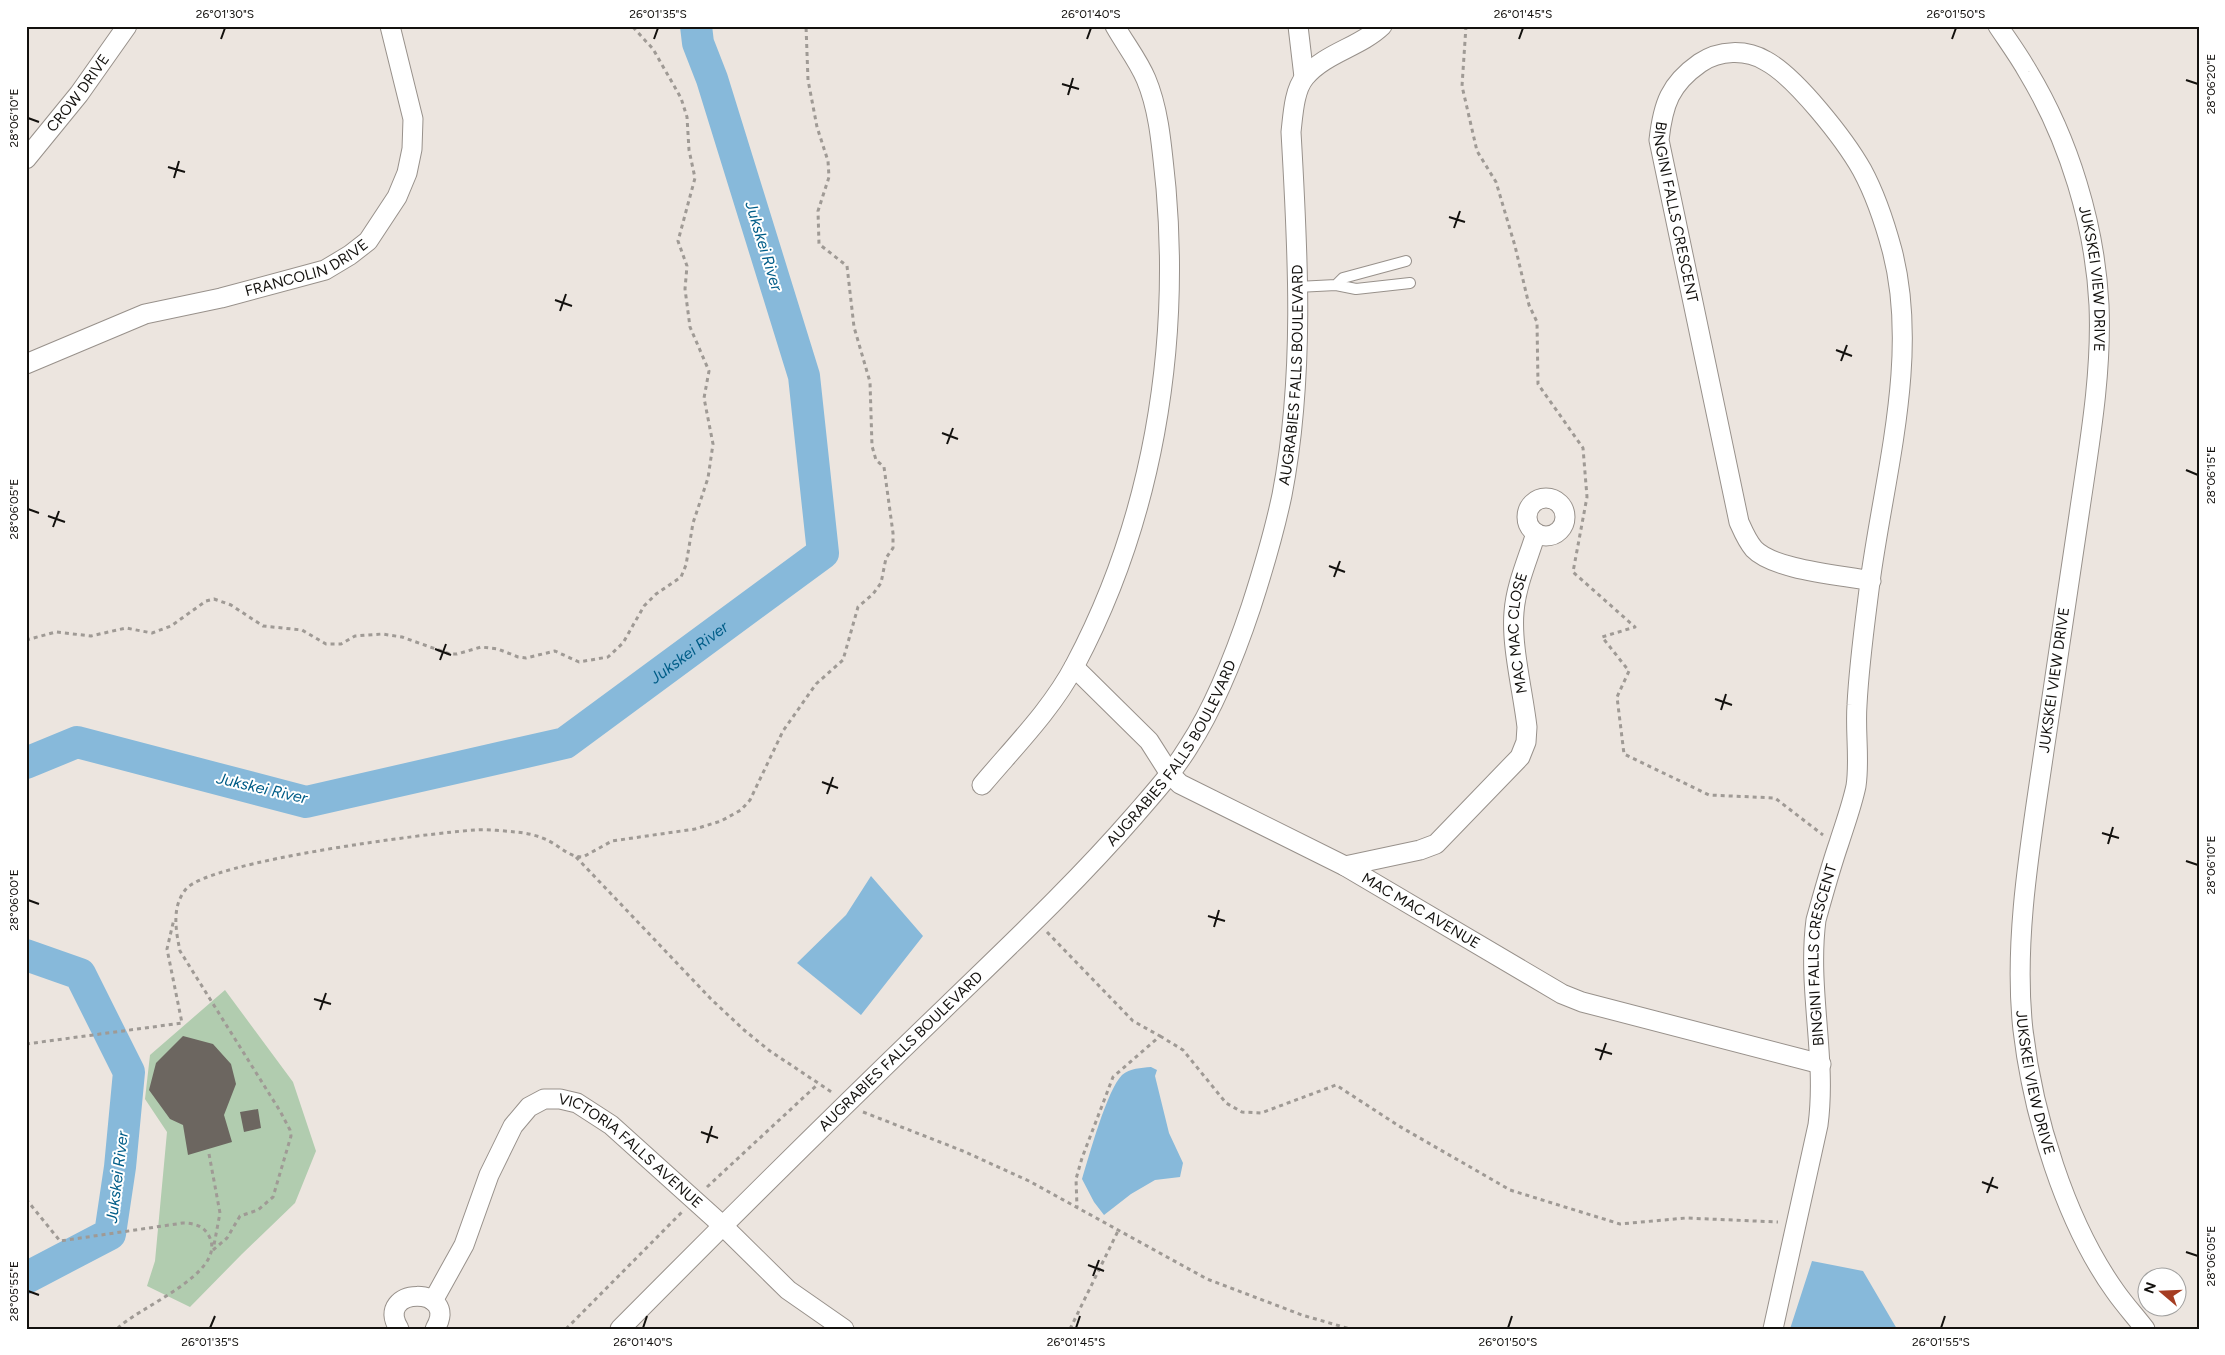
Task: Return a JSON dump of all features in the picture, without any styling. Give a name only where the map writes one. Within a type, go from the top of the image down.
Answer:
[{"type":"street","name":"CROW DRIVE","points":[[26,159],[79,94],[127,26]]},
{"type":"street","name":"FRANCOLIN DRIVE","points":[[26,364],[146,314],[221,298],[325,270],[350,255],[368,240],[382,222],[397,197],[407,173],[412,149],[413,119],[390,26]]},
{"type":"street","points":[[982,785],[1046,709],[1074,667],[1116,572],[1142,492],[1155,433],[1169,330],[1167,207],[1155,108],[1147,80],[1134,54],[1115,26]]},
{"type":"street","points":[[1298,26],[1304,78]]},
{"type":"street","points":[[1304,78],[1318,65],[1368,38],[1382,26]]},
{"type":"street","name":"JUKSKEI VIEW DRIVE","points":[[1998,26],[2029,73],[2054,122],[2074,175],[2088,226],[2099,306],[2092,428],[2041,771],[2024,904],[2021,972],[2023,1029],[2040,1123],[2058,1178],[2092,1252],[2114,1290],[2145,1329]]},
{"type":"street","name":"BINGINI FALLS CRESCENT","points":[[1773,1329],[1822,1100],[1813,940],[1816,920],[1856,784],[1857,704],[1870,581],[1892,446],[1900,375],[1902,321],[1899,288],[1892,252],[1863,172],[1842,138],[1786,76],[1768,61],[1751,54],[1730,52],[1708,57],[1688,72],[1671,91],[1662,111],[1659,140],[1739,522],[1755,550],[1770,560],[1870,581]]},
{"type":"street","name":"AUGRABIES FALLS BOULEVARD","points":[[620,1329],[722,1225],[1036,920],[1116,836],[1170,774],[1190,746],[1224,678],[1242,632],[1272,536],[1282,492],[1295,392],[1297,287],[1291,132],[1293,110],[1304,78]]},
{"type":"street","name":"MAC MAC CLOSE","points":[[1344,866],[1420,850],[1436,844],[1520,757],[1526,742],[1527,727],[1514,636],[1514,614],[1516,597],[1536,533]]},
{"type":"street","name":"MAC MAC AVENUE","points":[[1074,667],[1149,740],[1170,774],[1180,784],[1192,792],[1344,866],[1562,994],[1582,1002],[1820,1064]]},
{"type":"street","name":"VICTORIA FALLS AVENUE","points":[[433,1301],[464,1245],[500,1149],[513,1126],[529,1107],[544,1099],[560,1099],[577,1103],[595,1112],[722,1225],[788,1290],[844,1329]]},
{"type":"street","points":[[399,1329],[396,1313],[402,1301],[414,1295],[421,1295],[433,1301],[439,1313],[435,1329]]},
{"type":"lane","points":[[1336,285],[1344,278],[1406,261]]},
{"type":"lane","points":[[1297,287],[1336,285],[1356,289],[1410,283]]},
{"type":"path","points":[[26,640],[56,632],[91,636],[126,628],[152,632],[171,626],[206,601],[214,599],[231,605],[263,626],[302,630],[333,646],[355,636],[382,634],[402,637],[450,654],[457,654],[480,647],[498,649],[518,658],[526,658],[555,651],[580,662],[608,656],[618,649],[644,606],[656,594],[681,577],[686,565],[693,523],[708,478],[713,444],[705,407],[709,371],[690,327],[685,289],[687,266],[678,240],[695,178],[687,117],[681,98],[659,58],[632,26]]},
{"type":"path","points":[[576,857],[590,855],[612,841],[695,829],[730,817],[741,810],[750,800],[783,731],[807,696],[824,676],[843,660],[858,607],[878,588],[886,558],[893,548],[893,533],[884,468],[876,460],[872,446],[870,382],[854,327],[847,266],[819,244],[818,211],[829,177],[828,161],[818,127],[808,80],[806,26]]},
{"type":"path","points":[[1466,26],[1462,86],[1477,151],[1496,182],[1515,246],[1529,305],[1537,322],[1538,384],[1583,448],[1587,498],[1573,572],[1635,627],[1602,638],[1629,671],[1617,697],[1624,754],[1656,772],[1709,795],[1775,798],[1838,847]]},
{"type":"path","points":[[26,1044],[182,1023],[166,950],[176,913],[186,890],[196,881],[220,872],[290,857],[386,841],[476,830],[519,832],[547,840],[576,857],[711,999],[744,1030],[793,1068],[848,1102],[880,1120],[1003,1169],[1207,1278],[1302,1315],[1350,1329]]},
{"type":"path","points":[[176,913],[176,928],[180,951],[290,1130],[289,1143],[273,1197],[258,1210],[240,1216],[227,1238],[212,1250]]},
{"type":"path","points":[[1036,920],[1133,1022],[1183,1050],[1226,1103],[1242,1112],[1261,1113],[1336,1085],[1399,1126],[1510,1190],[1620,1224],[1686,1218],[1796,1223]]},
{"type":"path","points":[[1077,1207],[1076,1179],[1082,1158],[1113,1077],[1160,1036]]},
{"type":"path","points":[[117,1329],[123,1323],[168,1296],[208,1261],[220,1212],[209,1154]]},
{"type":"path","points":[[26,1199],[60,1241],[194,1223],[209,1234],[212,1250]]},
{"type":"path","points":[[1070,1329],[1118,1231]]},
{"type":"green space","points":[[225,990],[293,1082],[316,1151],[295,1203],[190,1307],[147,1286],[155,1261],[167,1132],[145,1099],[150,1055]]},
{"type":"water","points":[[871,876],[923,936],[861,1015],[797,963],[846,915]]},
{"type":"water","points":[[1151,1067],[1157,1070],[1155,1076],[1169,1133],[1183,1163],[1180,1177],[1155,1180],[1131,1194],[1104,1215],[1094,1202],[1082,1179],[1094,1140],[1110,1094],[1122,1075],[1132,1070]]},
{"type":"water","points":[[1812,1261],[1863,1271],[1897,1329],[1790,1329]]},
{"type":"building","points":[[183,1036],[213,1044],[231,1064],[236,1084],[224,1115],[232,1142],[188,1155],[183,1125],[170,1119],[149,1090],[156,1063]]},
{"type":"building","points":[[258,1109],[261,1128],[244,1132],[240,1112]]},
{"type":"waterway","name":"Jukskei River","points":[[26,763],[77,742],[306,802],[565,743],[823,553],[804,376],[712,79],[698,43],[696,26]]},
{"type":"waterway","name":"Jukskei River","points":[[26,955],[80,974],[129,1072],[120,1167],[110,1234],[26,1278]]}]
